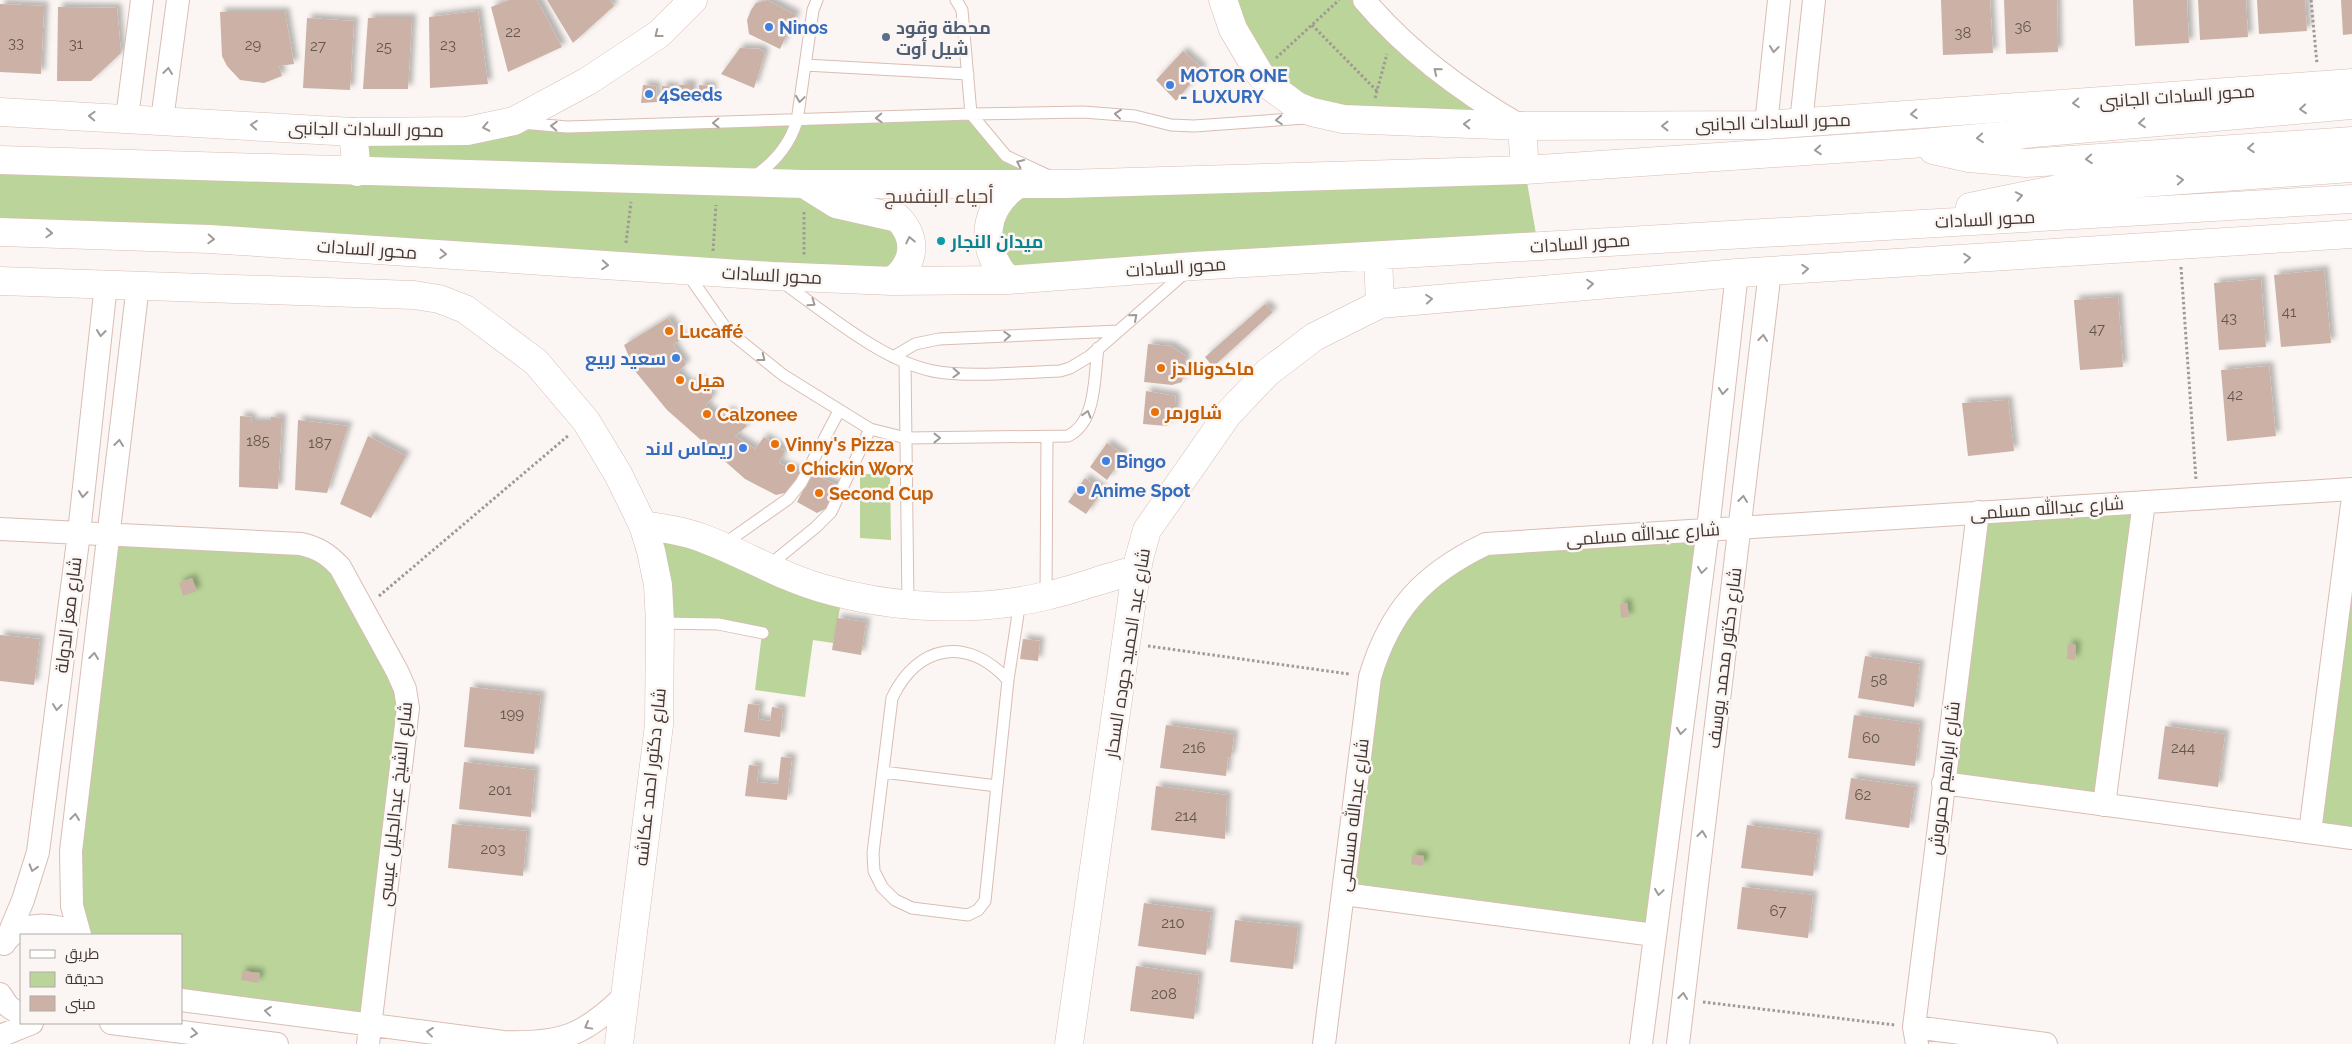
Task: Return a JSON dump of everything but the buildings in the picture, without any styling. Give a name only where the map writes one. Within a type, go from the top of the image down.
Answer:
[{"type":"main road","name":"محور السادات الجانبى","points":[[0,112],[353,132],[467,131],[514,121],[552,102],[659,34],[693,0]]},
{"type":"main road","name":"محور السادات الجانبى","points":[[1223,0],[1233,29],[1270,86],[1290,101],[1312,112],[1327,116],[1369,120],[1522,126],[1766,125],[2352,83]]},
{"type":"main road","points":[[0,160],[803,184],[1064,184],[1525,170],[1912,144],[2352,105]]},
{"type":"main road","points":[[1522,126],[1525,170]]},
{"type":"main road","points":[[353,132],[357,172]]},
{"type":"main road","points":[[1912,144],[1969,158],[2026,163],[2352,140]]},
{"type":"main road","points":[[1921,222],[1989,202],[2058,189],[2352,168]]},
{"type":"main road","points":[[803,184],[836,204],[898,218],[904,224],[912,241],[910,260],[892,281]]},
{"type":"main road","points":[[1008,280],[993,260],[990,248],[989,223],[999,200],[1018,184]]},
{"type":"main road","name":"محور السادات","points":[[0,232],[209,239],[772,276],[892,281],[1008,280],[1194,266],[1921,222],[2352,199]]},
{"type":"main road","points":[[1378,256],[1380,304],[1542,288],[1737,273],[2352,234]]},
{"type":"main road","points":[[0,282],[138,285]]},
{"type":"main road","name":"شارع دكتور احمد عكاشه","points":[[138,285],[414,295],[439,299],[465,309],[536,362],[586,420],[618,474],[643,525],[658,585],[660,623],[659,725],[619,1044]]},
{"type":"main road","name":"شارع عبد الحميد جوده السحار","points":[[1069,1044],[1137,570],[1147,530],[1228,414],[1268,372],[1314,337],[1380,304]]},
{"type":"main road","points":[[643,525],[683,532],[721,546],[766,568],[821,588],[878,601],[908,604],[964,606],[1033,599],[1137,570]]},
{"type":"street","points":[[127,118],[142,0]]},
{"type":"street","points":[[162,120],[178,0]]},
{"type":"street","points":[[1364,0],[1393,31],[1441,74],[1480,102],[1522,126]]},
{"type":"street","points":[[1766,125],[1778,0]]},
{"type":"street","points":[[1801,122],[1814,0]]},
{"type":"street","name":"شارع دكتور محمد يوسف","points":[[1678,1044],[1770,271]]},
{"type":"street","name":"شارع دكتور محمد يوسف","points":[[1641,1044],[1708,529],[1737,273]]},
{"type":"street","name":"شارع معز الدولة","points":[[3,946],[24,900],[38,852],[78,533],[106,284]]},
{"type":"street","name":"شارع معز الدولة","points":[[80,934],[72,906],[71,851],[138,285]]},
{"type":"street","name":"شارع عبدالله مسلمى","points":[[1324,1044],[1370,677],[1379,648],[1393,620],[1411,596],[1433,575],[1458,557],[1486,544],[2352,489]]},
{"type":"street","points":[[2104,805],[2144,502]]},
{"type":"street","points":[[2310,832],[2352,505]]},
{"type":"street","name":"شارع ابراهيم حمروش","points":[[1915,1036],[1943,783],[1978,512]]},
{"type":"street","name":"شارع الشيخ عبدالجليل عيسى","points":[[0,529],[301,544],[316,547],[330,555],[340,567],[398,671],[405,689],[408,708],[370,1034]]},
{"type":"street","points":[[1943,783],[2352,838]]},
{"type":"street","points":[[1344,894],[1654,935]]},
{"type":"street","points":[[3,946],[21,929],[40,925],[76,934]]},
{"type":"street","points":[[0,994],[8,1006],[20,1014]]},
{"type":"street","points":[[182,1000],[370,1034],[537,1043],[571,1035],[601,1019],[625,995]]},
{"type":"street","points":[[0,1036],[30,1024]]},
{"type":"street","points":[[119,1024],[277,1044]]},
{"type":"street","points":[[1915,1036],[2046,1044]]},
{"type":"lane","points":[[731,182],[765,168],[782,151],[792,137],[797,121],[813,10],[817,0]]},
{"type":"lane","points":[[956,0],[962,10],[971,114],[1006,156],[1064,184]]},
{"type":"lane","points":[[805,65],[968,74]]},
{"type":"lane","points":[[514,121],[567,127],[1083,112],[1135,116],[1170,125],[1194,126],[1327,116]]},
{"type":"lane","points":[[772,276],[893,357],[933,372],[957,374],[1060,371],[1080,363],[1194,266]]},
{"type":"lane","points":[[684,270],[727,330],[783,375],[870,430],[906,438],[1047,438],[1068,436],[1084,423],[1089,411],[1098,348]]},
{"type":"lane","points":[[893,357],[915,344],[939,339],[1118,331]]},
{"type":"lane","points":[[905,362],[908,604]]},
{"type":"lane","points":[[721,546],[788,499],[801,483],[839,411]]},
{"type":"lane","points":[[766,568],[816,527],[831,512],[870,430]]},
{"type":"lane","points":[[1008,680],[994,665],[982,658],[955,651],[934,654],[916,664],[901,679],[892,698],[873,853],[874,871],[882,887],[895,900],[912,908],[968,915],[978,910],[985,901],[1008,680],[1033,599],[1047,438]]},
{"type":"lane","points":[[660,623],[718,624],[762,633]]},
{"type":"lane","points":[[883,772],[997,786]]},
{"type":"path","points":[[1260,73],[1339,0]]},
{"type":"path","points":[[2311,0],[2319,86]]},
{"type":"path","points":[[1312,25],[1377,91]]},
{"type":"path","points":[[1369,120],[1393,31]]},
{"type":"path","points":[[623,266],[634,180]]},
{"type":"path","points":[[711,272],[731,182]]},
{"type":"path","points":[[803,184],[805,277]]},
{"type":"path","points":[[2179,244],[2197,499]]},
{"type":"path","points":[[363,610],[586,420]]},
{"type":"path","points":[[1127,643],[1370,677]]},
{"type":"path","points":[[1682,1000],[1915,1036]]},
{"type":"green space","points":[[1223,0],[1364,0],[1522,126],[1297,106]]},
{"type":"green space","points":[[971,114],[1007,156],[1061,182],[1525,170],[1538,246],[1008,280],[993,260],[1008,191],[800,183],[898,218],[906,268],[0,233],[0,160],[356,172],[353,132]]},
{"type":"green space","points":[[860,474],[890,474],[891,540],[860,538]]},
{"type":"green space","points":[[2144,502],[2104,805],[1943,783],[1978,512]]},
{"type":"green space","points":[[2352,505],[2352,838],[2310,832]]},
{"type":"green space","points":[[663,528],[843,593],[833,643],[813,640],[805,697],[755,690],[762,633],[660,623]]},
{"type":"green space","points":[[1708,529],[1654,935],[1344,894],[1379,648],[1458,557]]},
{"type":"green space","points":[[109,535],[316,547],[405,689],[371,1025],[182,1000],[182,934],[80,934],[71,851]]},
{"type":"place","name":"Ninos","points":[[769,27]]},
{"type":"place","name":"محطة وقود شيل أوت","points":[[886,37]]},
{"type":"place","name":"MOTOR ONE - LUXURY","points":[[1170,85]]},
{"type":"place","name":"4Seeds","points":[[649,94]]},
{"type":"place","name":"ميدان النجار","points":[[941,241]]},
{"type":"place","name":"Lucaffé","points":[[669,331]]},
{"type":"place","name":"سعيد ربيع","points":[[676,358]]},
{"type":"place","name":"ماكدونالدز","points":[[1161,368]]},
{"type":"place","name":"هيل","points":[[680,380]]},
{"type":"place","name":"شاورمر","points":[[1155,412]]},
{"type":"place","name":"Calzonee","points":[[707,414]]},
{"type":"place","name":"Vinny's Pizza","points":[[775,444]]},
{"type":"place","name":"ريماس لاند","points":[[743,448]]},
{"type":"place","name":"Bingo","points":[[1106,461]]},
{"type":"place","name":"Chickin Worx","points":[[791,468]]},
{"type":"place","name":"Anime Spot","points":[[1081,490]]},
{"type":"place","name":"Second Cup","points":[[819,493]]},
{"type":"district","name":"أحياء البنفسج","points":[[939,196]]}]
